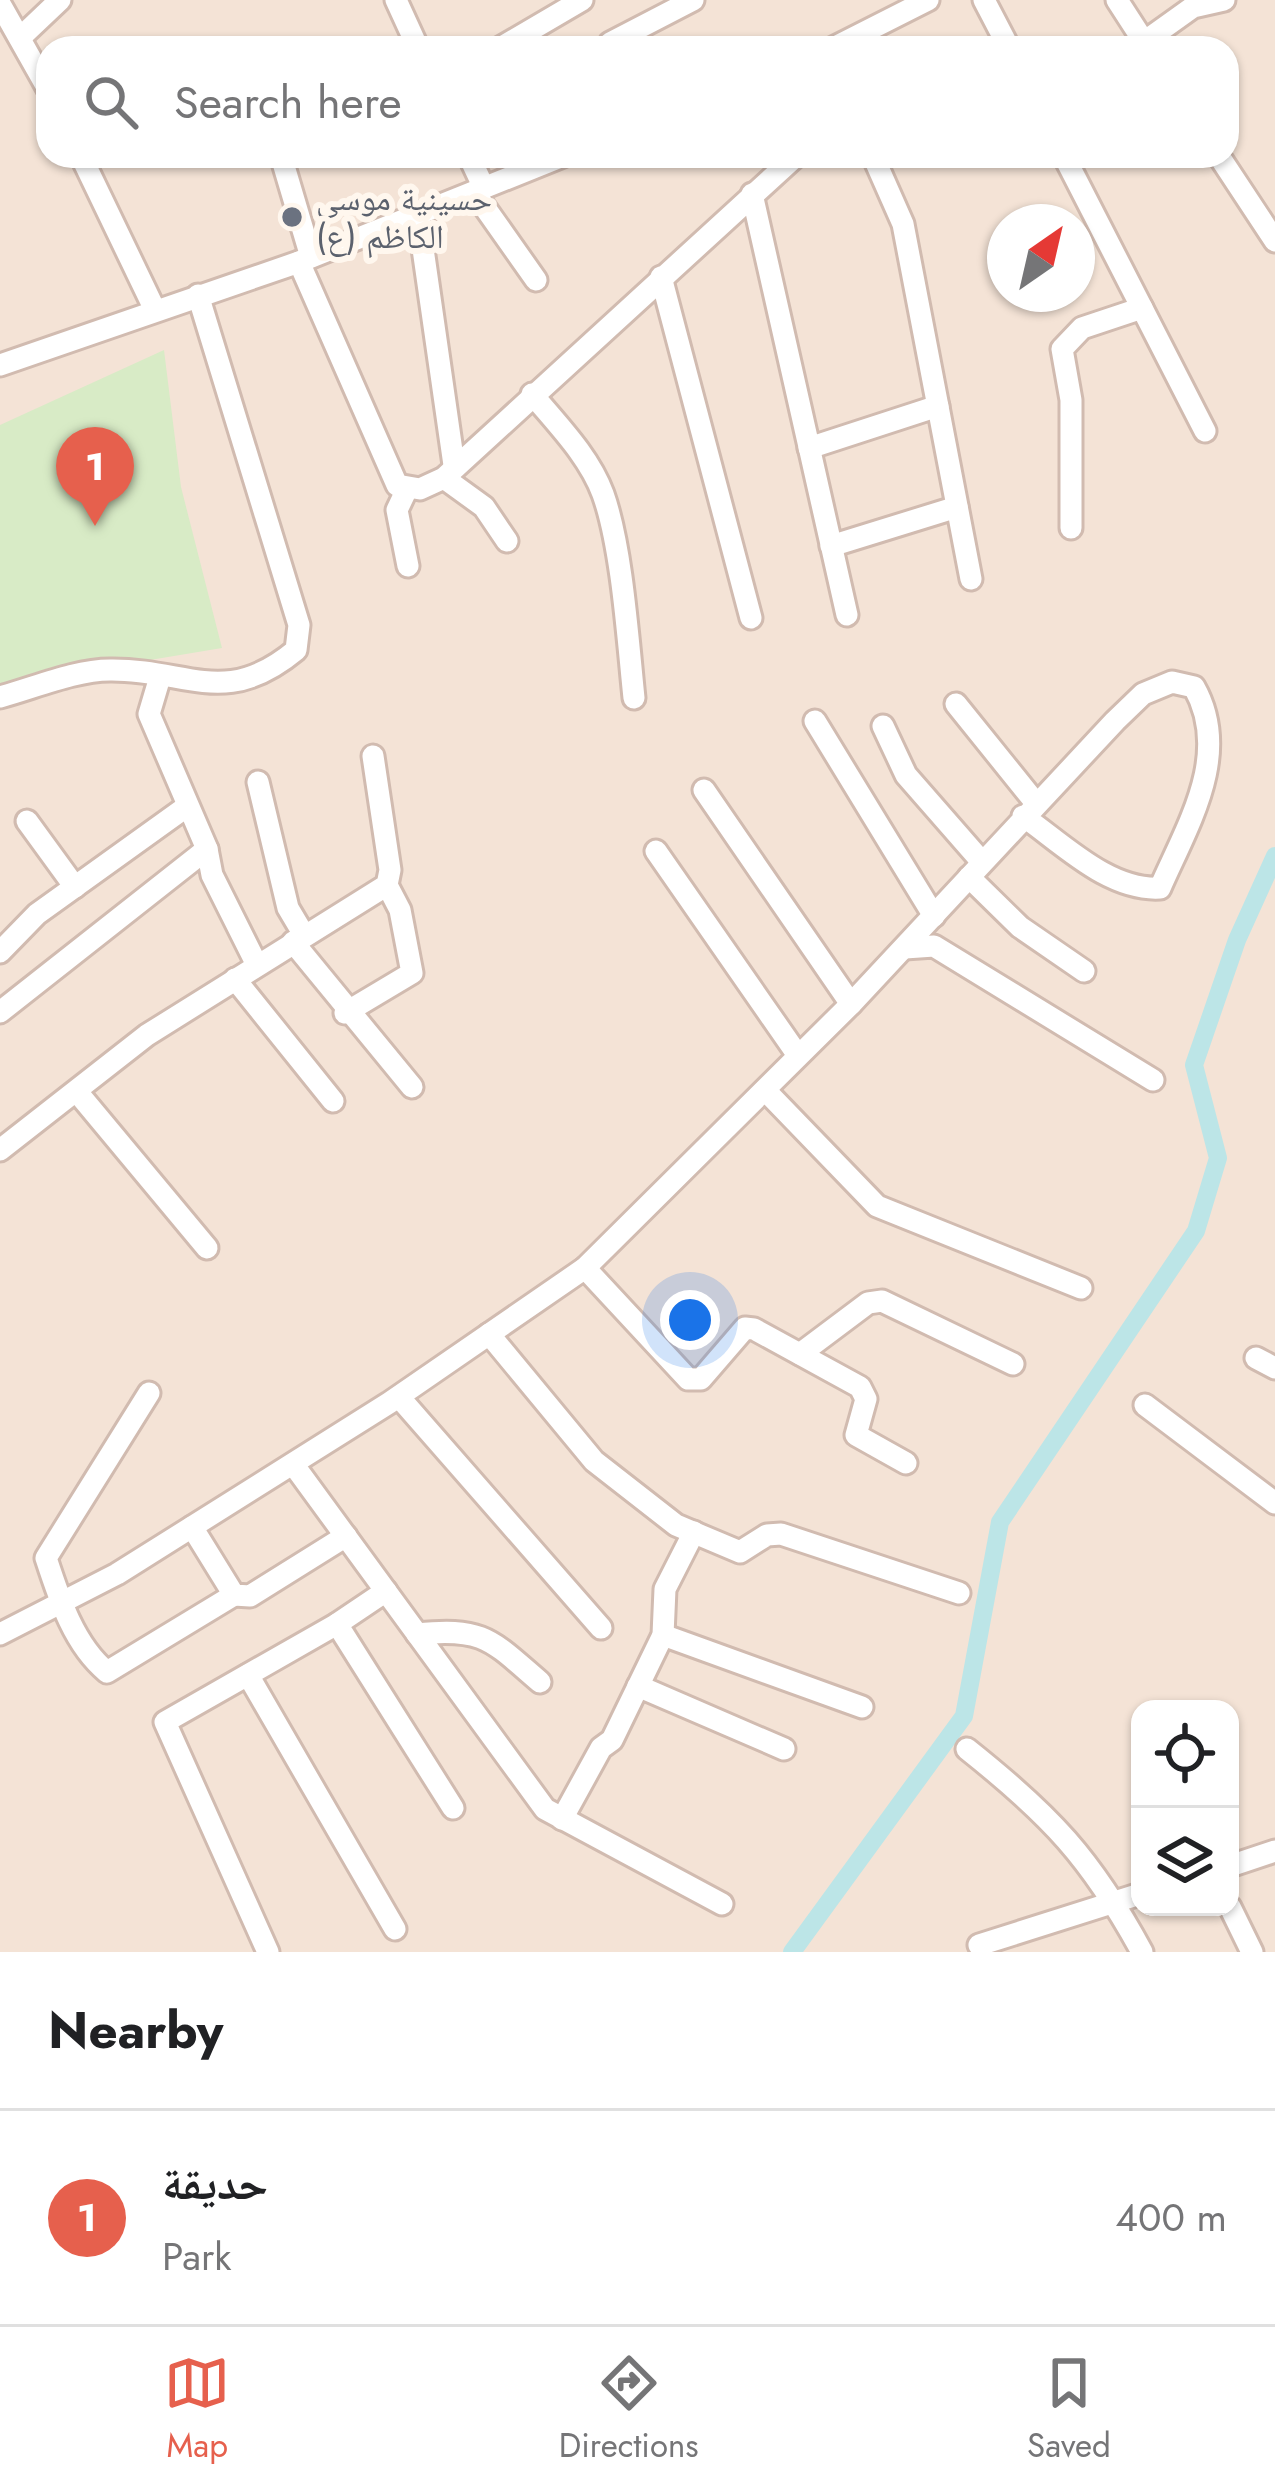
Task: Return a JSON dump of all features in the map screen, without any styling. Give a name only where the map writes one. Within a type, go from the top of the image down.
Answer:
[{"type":"street","points":[[22,36],[60,0]]},
{"type":"street","points":[[396,0],[412,36]]},
{"type":"street","points":[[520,36],[582,0]]},
{"type":"street","points":[[625,36],[693,0]]},
{"type":"street","points":[[877,36],[928,0]]},
{"type":"street","points":[[984,0],[1003,36]]},
{"type":"street","points":[[1117,0],[1140,36]]},
{"type":"street","points":[[1157,36],[1193,7],[1224,0]]},
{"type":"street","points":[[0,4],[36,65]]},
{"type":"street","points":[[87,168],[154,308]]},
{"type":"street","points":[[283,168],[305,259],[397,485],[406,491]]},
{"type":"street","points":[[473,168],[479,190],[536,280]]},
{"type":"street","points":[[0,364],[305,259],[533,168]]},
{"type":"street","points":[[408,566],[397,510],[406,491],[449,471],[782,168]]},
{"type":"street","points":[[878,168],[903,224],[970,579]]},
{"type":"street","points":[[1070,168],[1205,431]]},
{"type":"street","points":[[1227,168],[1275,241]]},
{"type":"street","points":[[752,194],[847,615]]},
{"type":"street","points":[[418,214],[449,471],[484,507],[507,541]]},
{"type":"street","points":[[661,278],[751,618]]},
{"type":"street","points":[[0,697],[107,670],[217,684],[264,677],[296,650],[299,625],[197,296]]},
{"type":"street","points":[[1071,528],[1071,400],[1062,349],[1082,328],[1142,308]]},
{"type":"street","points":[[532,394],[575,446],[603,493],[625,610],[634,698]]},
{"type":"street","points":[[809,448],[938,406]]},
{"type":"street","points":[[831,546],[957,507]]},
{"type":"street","points":[[160,677],[149,714],[207,849],[212,875],[257,964]]},
{"type":"street","points":[[0,1634],[192,1527],[399,1396],[586,1268],[851,1004],[1029,809],[1144,694],[1172,682],[1194,687],[1207,709],[1210,735],[1206,783],[1160,888],[1138,889],[1101,872],[1029,809],[956,704]]},
{"type":"street","points":[[815,721],[934,916]]},
{"type":"street","points":[[883,726],[906,775],[1020,927],[1084,971]]},
{"type":"street","points":[[345,1013],[412,973],[400,910],[387,885],[390,870],[374,756]]},
{"type":"street","points":[[258,782],[298,939],[345,1013],[412,1088]]},
{"type":"street","points":[[704,790],[851,1004]]},
{"type":"street","points":[[0,952],[37,914],[186,807]]},
{"type":"street","points":[[27,820],[75,887]]},
{"type":"street","points":[[0,1012],[207,849]]},
{"type":"street","points":[[656,851],[797,1054]]},
{"type":"street","points":[[0,1150],[78,1094],[147,1035],[387,885]]},
{"type":"street","points":[[904,948],[934,946],[1153,1080]]},
{"type":"street","points":[[235,979],[333,1101]]},
{"type":"street","points":[[765,1090],[877,1206],[1081,1288]]},
{"type":"street","points":[[78,1094],[207,1248]]},
{"type":"street","points":[[586,1268],[688,1379],[701,1379],[745,1328],[860,1387],[866,1399],[856,1435],[906,1463]]},
{"type":"street","points":[[800,1354],[868,1303],[882,1301],[1012,1364]]},
{"type":"street","points":[[489,1334],[594,1461],[676,1525],[740,1552],[767,1535],[781,1534],[959,1593]]},
{"type":"street","points":[[149,1393],[46,1558],[61,1603],[93,1661],[107,1672],[234,1595],[250,1596],[346,1536]]},
{"type":"street","points":[[399,1396],[601,1628]]},
{"type":"street","points":[[1145,1405],[1275,1502]]},
{"type":"street","points":[[292,1464],[545,1809],[722,1904]]},
{"type":"street","points":[[192,1527],[234,1595]]},
{"type":"street","points":[[562,1819],[663,1635],[665,1589],[694,1532]]},
{"type":"street","points":[[268,1952],[165,1722],[386,1591]]},
{"type":"street","points":[[337,1624],[453,1808]]},
{"type":"street","points":[[417,1634],[462,1629],[485,1634],[540,1682]]},
{"type":"street","points":[[663,1635],[862,1707]]},
{"type":"street","points":[[248,1675],[395,1929]]},
{"type":"street","points":[[638,1686],[784,1749]]},
{"type":"street","points":[[967,1749],[1051,1821],[1092,1865],[1142,1952]]},
{"type":"street","points":[[1239,1863],[1275,1851]]},
{"type":"street","points":[[979,1945],[1131,1897]]},
{"type":"street","points":[[1234,1916],[1252,1952]]},
{"type":"shaded area","points":[[0,0],[1275,0],[1275,1952],[0,1952]]},
{"type":"green space","points":[[164,350],[181,487],[222,648],[0,685],[0,425]]},
{"type":"waterway","points":[[792,1952],[964,1716],[1000,1522],[1196,1231],[1218,1158],[1194,1065],[1237,940],[1275,856]]},
{"type":"place","name":"حسينية موسى الكاظم (ع)","points":[[292,217]]},
{"type":"place","name":"حديقة","points":[[95,526]]}]
